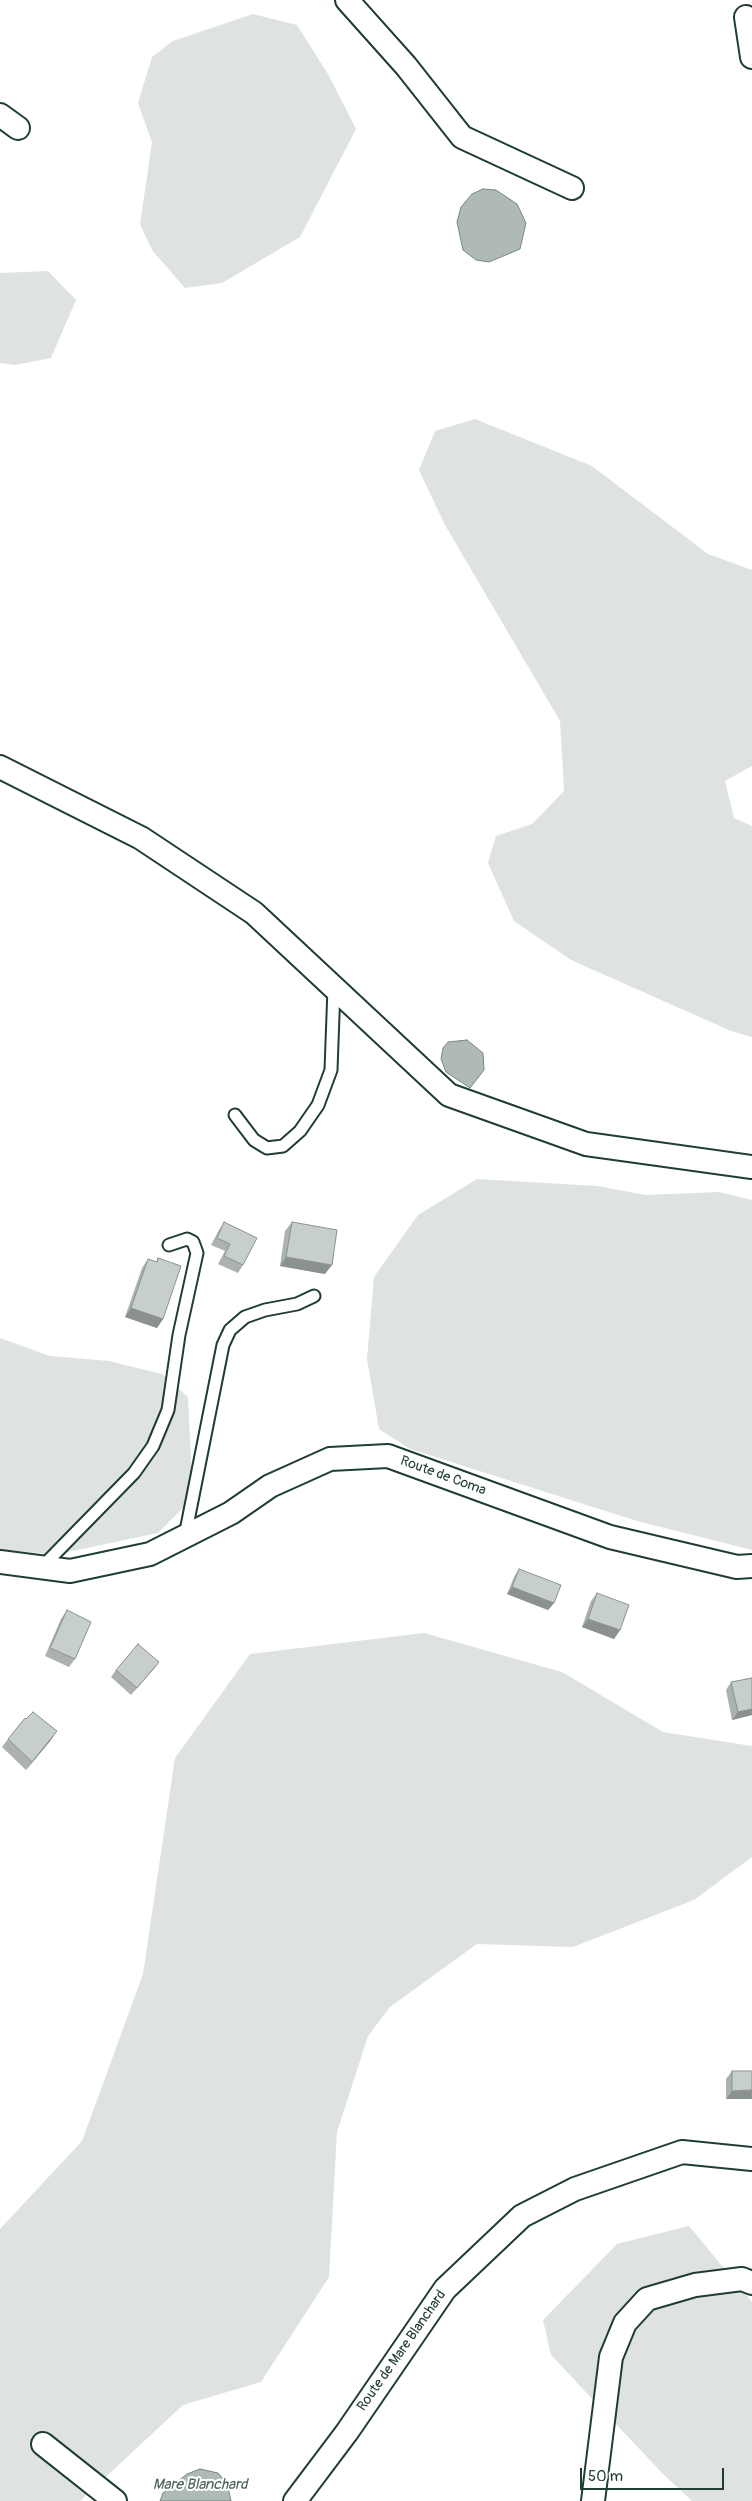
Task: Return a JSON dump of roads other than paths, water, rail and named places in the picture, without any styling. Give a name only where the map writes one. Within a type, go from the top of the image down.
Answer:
[{"type":"street","points":[[347,0],[406,66],[462,136],[572,188]]},
{"type":"street","points":[[746,17],[752,57]]},
{"type":"street","points":[[0,114],[18,128]]},
{"type":"street","points":[[0,767],[141,838],[246,908],[448,1095],[586,1144],[752,1167]]},
{"type":"street","name":"Route de Coma","points":[[0,1562],[70,1571],[150,1554],[231,1513],[270,1486],[330,1459],[388,1456],[610,1537],[737,1567],[752,1566]]},
{"type":"street","name":"Route de Mare Blanchard","points":[[295,2501],[346,2432],[445,2289],[522,2216],[575,2189],[682,2152],[752,2159]]},
{"type":"street","points":[[593,2501],[611,2357],[625,2322],[647,2299],[695,2285],[742,2279],[752,2283]]},
{"type":"street","points":[[43,2444],[115,2501]]},
{"type":"lane","points":[[235,1115],[254,1140],[267,1148],[283,1146],[300,1131],[318,1105],[331,1070],[334,988]]},
{"type":"lane","points":[[41,1568],[134,1473],[153,1446],[168,1410],[179,1335],[197,1253],[193,1242],[187,1239],[169,1246]]},
{"type":"lane","points":[[185,1536],[223,1345],[230,1330],[245,1317],[265,1310],[297,1304],[314,1296]]},
{"type":"water","points":[[483,189],[496,190],[517,204],[526,223],[520,249],[489,262],[476,260],[463,250],[457,222],[461,207],[472,194]]},
{"type":"water","points":[[467,1040],[483,1053],[484,1070],[470,1088],[446,1072],[441,1059],[443,1048],[448,1042]]},
{"type":"water","name":"Mare Blanchard","points":[[200,2469],[218,2473],[227,2483],[231,2501],[160,2501],[163,2493],[187,2474]]}]
